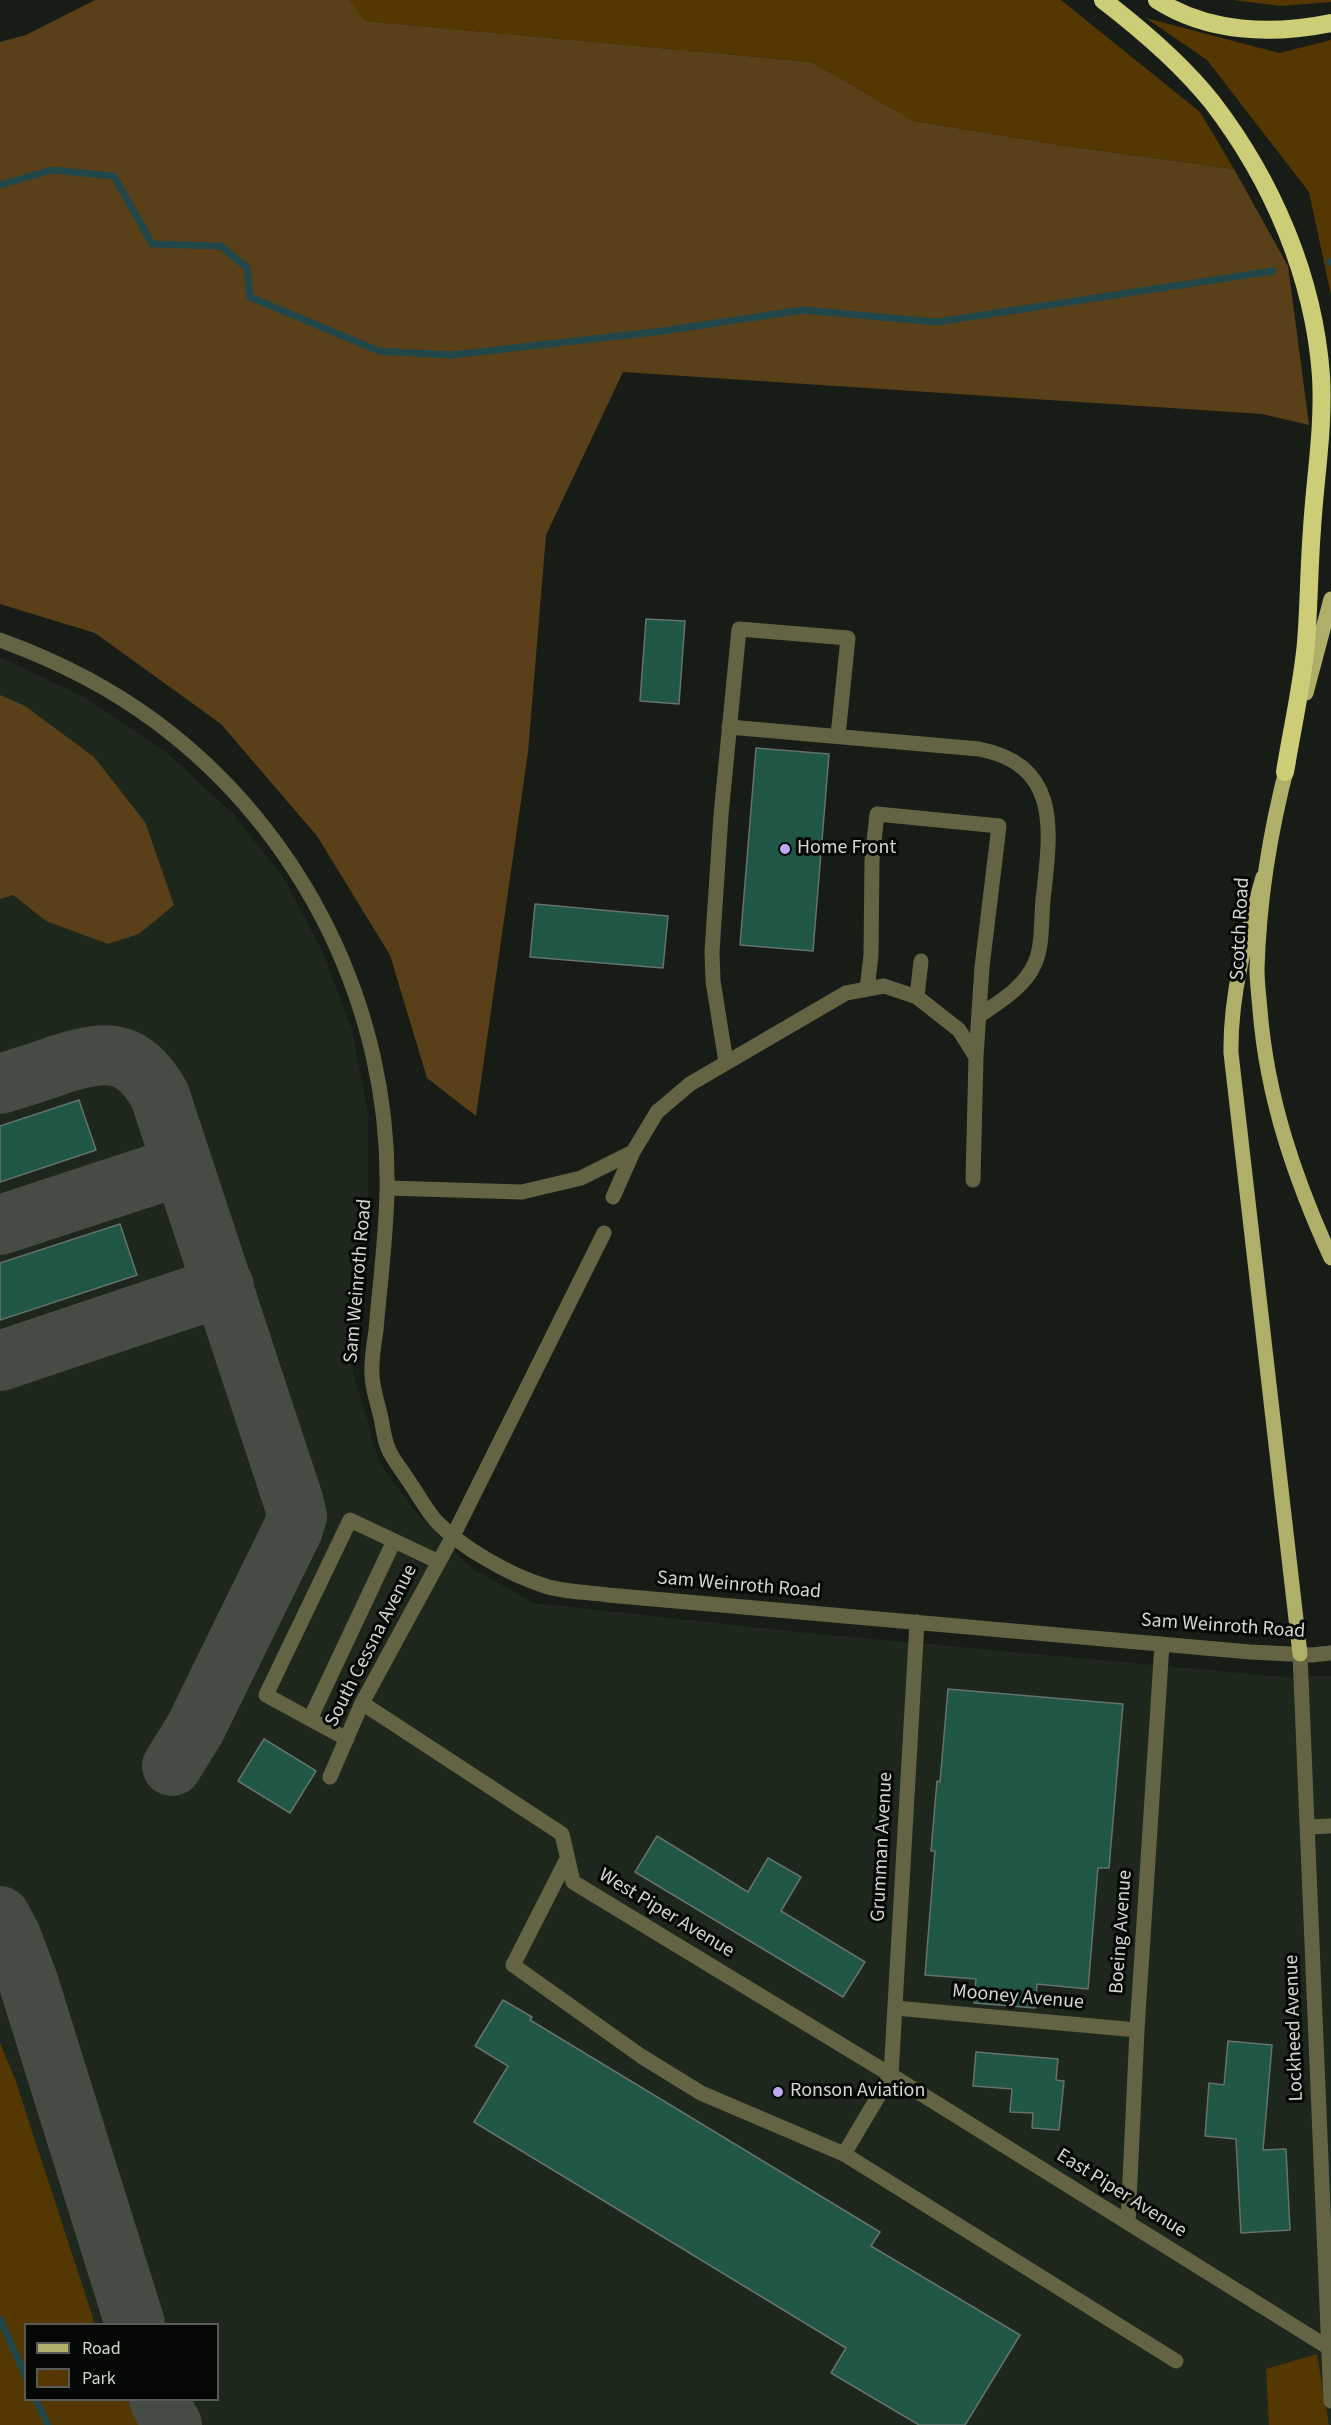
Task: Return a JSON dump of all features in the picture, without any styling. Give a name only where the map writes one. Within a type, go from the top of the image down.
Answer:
[{"type":"highway","points":[[1103,0],[1156,44],[1185,72],[1211,101],[1242,145],[1282,221],[1306,291],[1319,364],[1322,431],[1312,528],[1305,644],[1285,772]]},
{"type":"highway","points":[[1157,0],[1194,19],[1228,27],[1285,30],[1331,23]]},
{"type":"main road","name":"Scotch Road","points":[[1331,599],[1285,772],[1263,877],[1257,971],[1266,1062],[1288,1153],[1308,1207],[1331,1258]]},
{"type":"main road","points":[[1263,877],[1248,930],[1237,990],[1231,1053],[1300,1654]]},
{"type":"street","points":[[726,1062],[713,981],[712,952],[729,727],[739,629],[848,638],[838,736]]},
{"type":"street","name":"Sam Weinroth Road","points":[[0,640],[61,665],[114,694],[156,723],[204,762],[239,797],[277,843],[328,928],[356,992],[372,1049],[383,1107],[387,1188],[372,1375],[387,1448],[436,1521],[453,1536],[499,1566],[547,1587],[608,1595],[1162,1644],[1300,1654],[1331,1653]]},
{"type":"street","points":[[729,727],[991,751],[1013,760],[1024,768],[1039,786],[1048,813],[1036,963],[1014,991],[979,1016]]},
{"type":"street","points":[[867,989],[871,955],[872,860],[877,814],[999,826],[982,967],[976,1057],[973,1180]]},
{"type":"street","points":[[917,997],[921,961]]},
{"type":"street","points":[[613,1197],[633,1152],[657,1112],[690,1084],[846,993],[884,986],[917,997],[959,1030],[976,1057]]},
{"type":"street","points":[[387,1188],[522,1192],[581,1179],[633,1152]]},
{"type":"street","name":"South Cessna Avenue","points":[[330,1777],[362,1703],[453,1536],[604,1233]]},
{"type":"street","points":[[347,1739],[266,1695],[350,1520],[439,1562]]},
{"type":"street","points":[[310,1719],[394,1541]]},
{"type":"street","name":"Grumman Avenue","points":[[891,2075],[917,1622]]},
{"type":"street","name":"Boeing Avenue","points":[[1128,2223],[1137,2030],[1162,1644]]},
{"type":"street","name":"Lockheed Avenue","points":[[1300,1654],[1307,1827],[1326,2155],[1331,2401]]},
{"type":"street","name":"West Piper Avenue","points":[[362,1703],[562,1834],[573,1882],[891,2075]]},
{"type":"street","points":[[1307,1827],[1331,1826]]},
{"type":"street","points":[[567,1859],[513,1965],[641,2056],[701,2093],[844,2154],[1176,2361]]},
{"type":"street","name":"Mooney Avenue","points":[[895,2008],[1137,2030]]},
{"type":"street","points":[[844,2154],[891,2075]]},
{"type":"street","name":"East Piper Avenue","points":[[891,2075],[1329,2348]]},
{"type":"shaded area","points":[[95,0],[350,0],[365,21],[812,62],[914,121],[1060,145],[1234,169],[1288,266],[1309,425],[1262,414],[623,372],[546,535],[528,752],[476,1116],[427,1078],[390,955],[317,836],[221,724],[95,633],[0,604],[0,42],[26,35]]},
{"type":"shaded area","points":[[0,657],[84,697],[167,753],[231,812],[283,877],[321,949],[352,1029],[368,1114],[368,1210],[353,1371],[379,1462],[415,1511],[471,1568],[534,1603],[798,1632],[1284,1677],[1331,1676],[1331,2425],[0,2425]]},
{"type":"shaded area","points":[[0,695],[25,706],[94,757],[145,822],[174,905],[139,934],[108,944],[46,921],[13,895],[0,899]]},
{"type":"green space","points":[[350,0],[1061,0],[1200,112],[1234,169],[1060,145],[914,121],[812,62],[364,21]]},
{"type":"green space","points":[[1233,0],[1331,0],[1331,2],[1281,6]]},
{"type":"green space","points":[[1146,18],[1279,53],[1331,40],[1331,295],[1309,192],[1207,60]]},
{"type":"green space","points":[[0,2043],[15,2079],[95,2323],[24,2323],[24,2401],[129,2401],[145,2425],[0,2425]]},
{"type":"green space","points":[[1317,2354],[1329,2425],[1269,2425],[1266,2369]]},
{"type":"building","points":[[646,619],[685,621],[679,704],[640,701]]},
{"type":"building","name":"Home Front","points":[[756,748],[829,754],[813,951],[740,945]]},
{"type":"building","points":[[535,904],[668,916],[663,968],[530,957]]},
{"type":"building","points":[[79,1100],[96,1150],[0,1182],[0,1126]]},
{"type":"building","points":[[120,1224],[137,1275],[0,1320],[0,1263]]},
{"type":"building","points":[[948,1689],[1123,1704],[1109,1868],[1098,1868],[1088,1989],[1037,1984],[1035,2008],[974,2003],[976,1979],[925,1975],[935,1851],[931,1851]]},
{"type":"building","points":[[264,1739],[316,1771],[290,1813],[238,1781]]},
{"type":"building","points":[[657,1836],[748,1892],[768,1858],[801,1877],[781,1911],[865,1962],[843,1997],[635,1872]]},
{"type":"building","points":[[503,2000],[532,2017],[530,2020],[880,2232],[871,2246],[1020,2335],[965,2425],[919,2425],[831,2373],[846,2348],[474,2122],[508,2066],[475,2046]]},
{"type":"building","points":[[1228,2041],[1272,2045],[1263,2150],[1286,2149],[1290,2230],[1241,2233],[1236,2139],[1205,2136],[1209,2083],[1224,2085]]},
{"type":"building","points":[[976,2052],[1058,2059],[1056,2080],[1064,2081],[1059,2130],[1032,2128],[1033,2113],[1010,2112],[1012,2089],[973,2086]]},
{"type":"waterway","points":[[0,185],[52,170],[114,176],[152,244],[221,246],[247,268],[250,297],[379,351],[452,355],[663,331],[803,310],[937,322],[1273,271]]},
{"type":"waterway","points":[[0,2319],[24,2373]]},
{"type":"waterway","points":[[36,2401],[48,2425]]},
{"type":"taxiway","points":[[0,1084],[75,1060],[104,1055],[117,1056],[129,1061],[150,1080],[160,1096],[294,1503],[297,1516],[293,1529],[195,1729],[172,1766]]},
{"type":"taxiway","points":[[0,1225],[183,1165]]},
{"type":"taxiway","points":[[0,1361],[224,1286]]},
{"type":"taxiway","points":[[0,1916],[11,1936],[28,1981],[135,2323]]},
{"type":"taxiway","points":[[160,2401],[172,2425]]},
{"type":"place","name":"Home Front","points":[[785,849]]},
{"type":"place","name":"Ronson Aviation","points":[[778,2092]]}]
